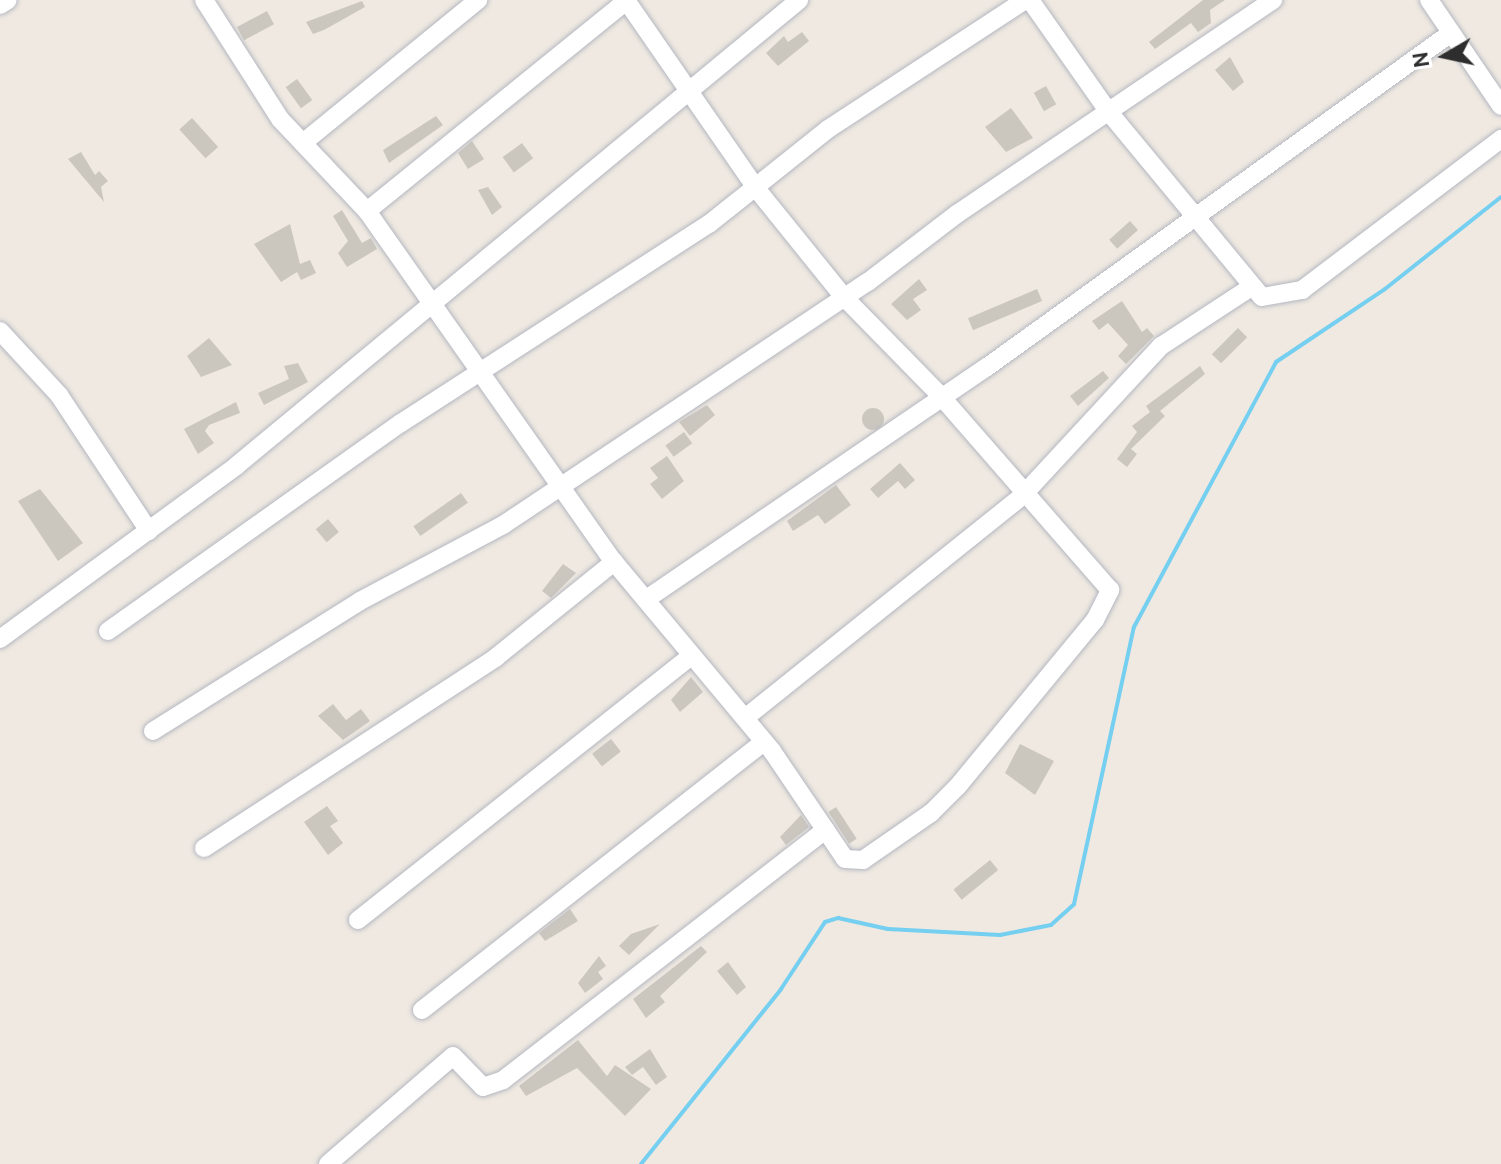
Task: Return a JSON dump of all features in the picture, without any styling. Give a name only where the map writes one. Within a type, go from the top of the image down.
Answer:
[{"type":"street","points":[[0,5],[8,0]]},
{"type":"street","points":[[204,0],[280,119],[367,211],[614,562],[648,598],[764,742],[845,859],[857,861],[931,813],[1106,605],[1107,582],[1023,495],[939,394],[843,296],[756,188],[627,1],[367,211]]},
{"type":"street","points":[[304,142],[478,0]]},
{"type":"street","points":[[0,639],[149,531],[431,306],[692,94],[799,0]]},
{"type":"street","points":[[108,631],[401,423],[481,374],[756,188],[828,129],[1028,0],[1108,111],[1251,287],[1272,298],[1302,290],[1501,139]]},
{"type":"street","points":[[153,731],[360,601],[503,525],[560,483],[843,296],[1273,0]]},
{"type":"street","points":[[1429,0],[1501,106]]},
{"type":"street","points":[[648,598],[939,394],[987,367],[1451,33]]},
{"type":"street","points":[[745,718],[1023,495],[1161,346],[1251,287]]},
{"type":"street","points":[[0,331],[59,395],[149,531]]},
{"type":"street","points":[[204,848],[495,658],[614,562]]},
{"type":"street","points":[[358,920],[692,655]]},
{"type":"street","points":[[422,1010],[764,742]]},
{"type":"street","points":[[328,1164],[453,1056],[481,1085],[503,1080],[825,830]]},
{"type":"building","points":[[1203,0],[1225,0],[1210,10],[1211,23],[1198,32],[1191,23],[1155,49],[1149,42]]},
{"type":"building","points":[[362,1],[365,7],[324,30],[313,34],[306,22]]},
{"type":"building","points":[[267,11],[274,24],[244,40],[237,27]]},
{"type":"building","points":[[802,32],[809,41],[778,66],[766,53],[784,36],[788,42]]},
{"type":"building","points":[[1230,57],[1244,82],[1233,91],[1215,70]]},
{"type":"building","points":[[297,79],[312,100],[301,108],[286,87]]},
{"type":"building","points":[[1046,86],[1056,104],[1044,111],[1034,93]]},
{"type":"building","points":[[1011,108],[1033,138],[1006,152],[985,127]]},
{"type":"building","points":[[436,116],[443,125],[389,163],[383,150]]},
{"type":"building","points":[[192,118],[218,147],[205,158],[179,129]]},
{"type":"building","points":[[472,141],[484,159],[468,169],[458,153]]},
{"type":"building","points":[[522,143],[533,158],[514,172],[503,157]]},
{"type":"building","points":[[81,152],[95,175],[99,171],[108,181],[101,187],[104,202],[68,159]]},
{"type":"building","points":[[488,187],[502,207],[492,215],[478,190]]},
{"type":"building","points":[[342,210],[362,243],[371,238],[377,249],[347,267],[338,253],[348,241],[333,216]]},
{"type":"building","points":[[1130,221],[1138,230],[1117,249],[1109,240]]},
{"type":"building","points":[[290,224],[300,264],[310,260],[316,273],[301,280],[297,272],[281,282],[254,244]]},
{"type":"building","points":[[919,279],[927,290],[913,299],[921,310],[907,320],[891,304]]},
{"type":"building","points":[[1037,289],[1042,301],[973,330],[968,318]]},
{"type":"building","points":[[1122,301],[1142,332],[1147,328],[1154,336],[1126,364],[1118,356],[1128,345],[1108,323],[1099,330],[1092,321]]},
{"type":"building","points":[[1238,328],[1247,337],[1221,363],[1212,354]]},
{"type":"building","points":[[209,338],[232,365],[201,377],[187,356]]},
{"type":"building","points":[[298,363],[308,382],[264,405],[258,393],[289,379],[284,366]]},
{"type":"building","points":[[1200,366],[1205,374],[1160,411],[1165,416],[1131,449],[1137,454],[1127,467],[1117,459],[1137,432],[1132,426],[1150,412],[1146,406]]},
{"type":"building","points":[[1103,371],[1109,378],[1078,406],[1070,396]]},
{"type":"building","points":[[236,402],[240,413],[209,425],[205,431],[214,443],[198,454],[184,429]]},
{"type":"building","points":[[707,405],[715,415],[690,436],[679,422]]},
{"type":"building","points":[[873,408],[881,411],[884,419],[881,427],[873,430],[865,427],[862,419],[865,411]]},
{"type":"building","points":[[684,432],[692,443],[674,457],[665,446]]},
{"type":"building","points":[[667,456],[684,481],[662,499],[650,484],[658,478],[650,468]]},
{"type":"building","points":[[900,463],[915,480],[905,489],[898,481],[878,498],[870,489]]},
{"type":"building","points":[[836,485],[851,505],[825,524],[818,515],[793,531],[787,521]]},
{"type":"building","points":[[40,489],[83,543],[58,561],[18,501]]},
{"type":"building","points":[[461,493],[468,503],[420,536],[413,526]]},
{"type":"building","points":[[328,519],[339,532],[327,542],[316,529]]},
{"type":"building","points":[[563,564],[576,573],[551,598],[542,591]]},
{"type":"building","points":[[691,677],[703,692],[680,712],[671,700]]},
{"type":"building","points":[[333,704],[346,720],[361,709],[370,721],[343,740],[318,716]]},
{"type":"building","points":[[611,739],[621,752],[602,766],[592,754]]},
{"type":"building","points":[[1020,744],[1054,761],[1035,795],[1005,773]]},
{"type":"building","points":[[327,806],[338,821],[330,826],[343,843],[328,855],[304,822]]},
{"type":"building","points":[[836,807],[857,839],[849,844],[828,812]]},
{"type":"building","points":[[801,815],[809,827],[786,845],[780,837]]},
{"type":"building","points":[[990,860],[998,870],[962,900],[953,890]]},
{"type":"building","points":[[570,909],[578,921],[545,941],[539,933]]},
{"type":"building","points":[[660,924],[629,955],[619,946],[631,934]]},
{"type":"building","points":[[701,946],[707,952],[660,996],[665,1002],[646,1018],[633,999]]},
{"type":"building","points":[[599,956],[606,966],[598,972],[603,979],[585,993],[578,983]]},
{"type":"building","points":[[728,962],[746,987],[737,995],[717,971]]},
{"type":"building","points":[[578,1040],[607,1076],[615,1065],[651,1089],[625,1116],[577,1068],[526,1096],[519,1086]]},
{"type":"building","points":[[650,1049],[667,1077],[656,1085],[643,1067],[632,1075],[625,1067]]},
{"type":"waterway","points":[[641,1164],[781,989],[825,922],[838,918],[888,929],[1000,935],[1051,925],[1074,904],[1134,627],[1276,362],[1385,289],[1501,197]]}]
